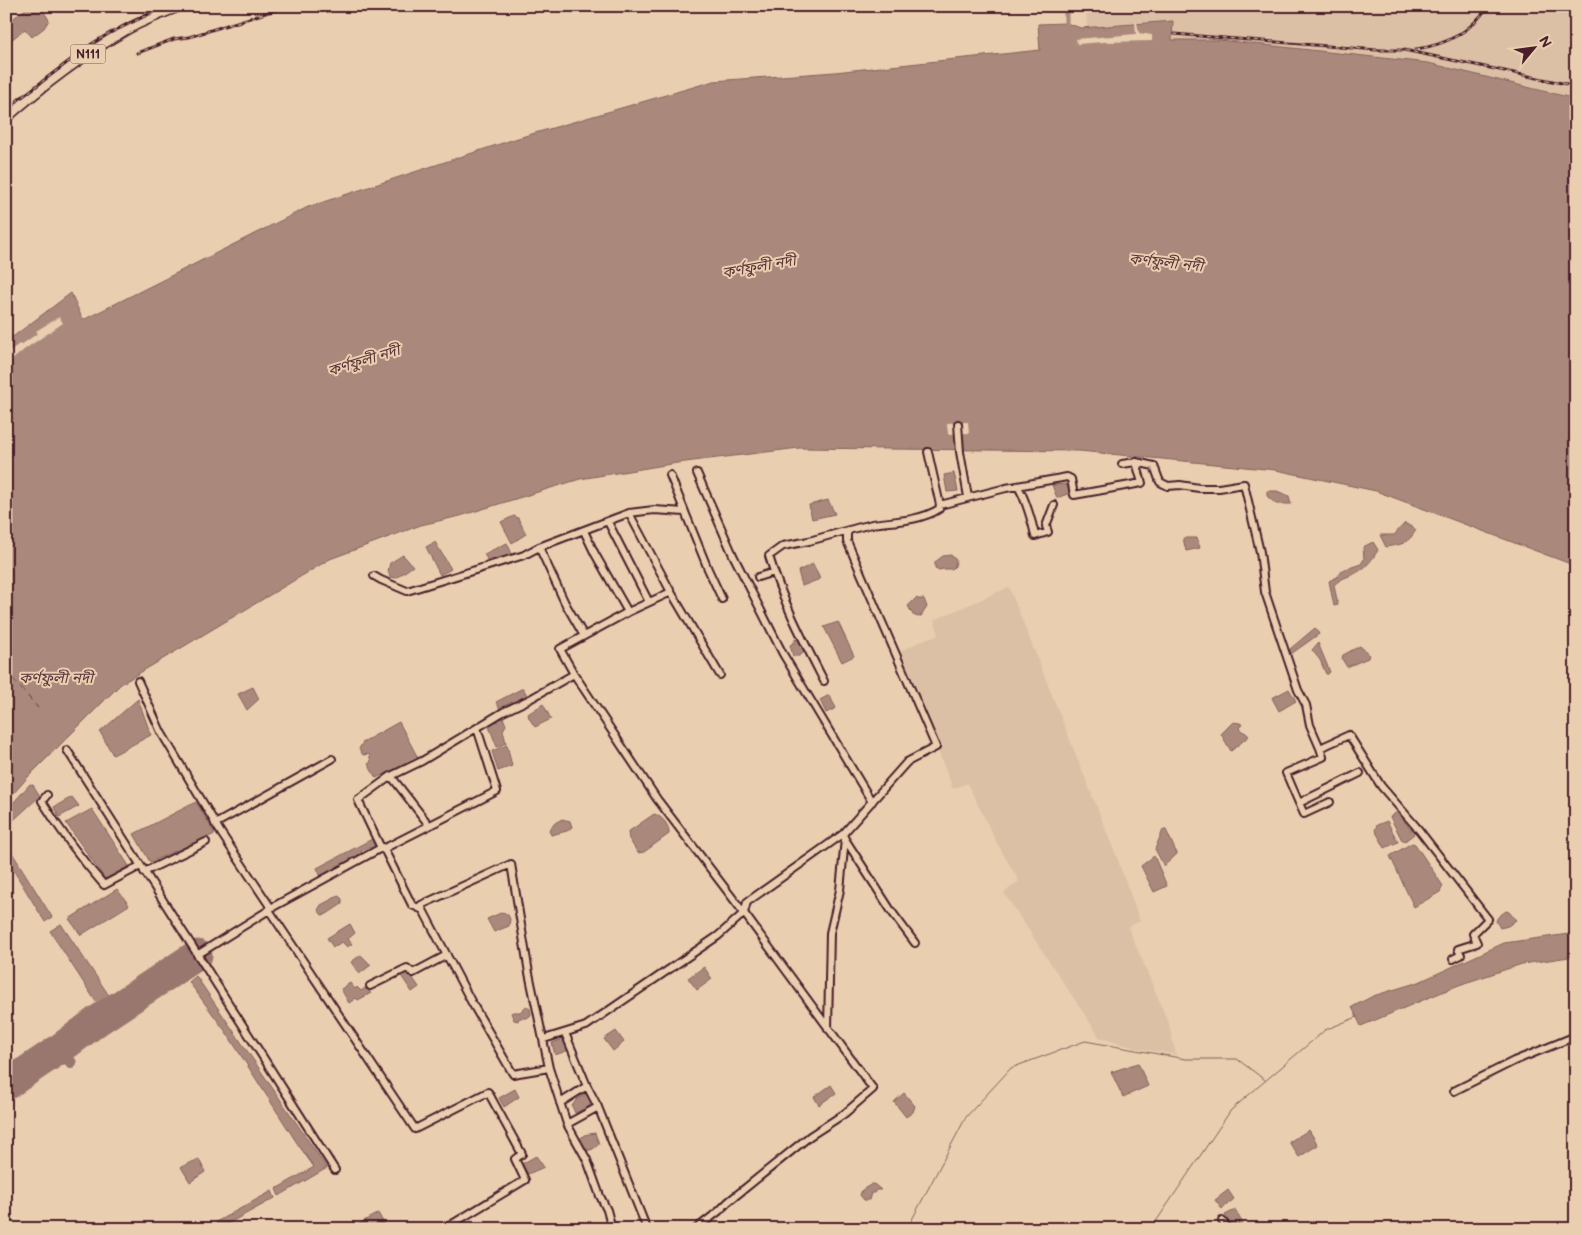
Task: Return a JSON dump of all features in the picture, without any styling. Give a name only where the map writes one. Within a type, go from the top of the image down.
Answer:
[{"type":"highway","name":"N111","points":[[6,118],[59,75],[118,35],[180,6]]},
{"type":"street","points":[[958,424],[960,452],[968,497]]},
{"type":"street","points":[[824,681],[796,627],[769,556],[783,546],[871,524],[895,523],[938,510],[940,504],[928,452]]},
{"type":"street","points":[[940,504],[1017,486],[1067,477],[1071,479],[1074,495],[1142,483],[1136,462]]},
{"type":"street","points":[[1122,464],[1136,462],[1154,466],[1160,482],[1168,486],[1219,488],[1244,484],[1260,552],[1265,592],[1298,690],[1306,705],[1310,725],[1323,757],[1286,773],[1304,814],[1330,802]]},
{"type":"street","points":[[697,473],[733,555],[784,654],[872,802]]},
{"type":"street","points":[[670,475],[722,599]]},
{"type":"street","points":[[1017,486],[1020,488],[1035,536],[1048,532],[1046,526],[1054,505]]},
{"type":"street","points":[[374,576],[407,591],[524,555],[629,514],[654,510],[685,512]]},
{"type":"street","points":[[629,514],[671,592],[720,675]]},
{"type":"street","points":[[608,522],[649,602]]},
{"type":"street","points":[[544,1039],[586,1026],[718,936],[744,913],[747,902],[844,837],[907,762],[936,748],[849,546],[846,535],[849,530]]},
{"type":"street","points":[[584,531],[628,612]]},
{"type":"street","points":[[539,548],[565,603],[584,636]]},
{"type":"street","points":[[758,577],[774,572]]},
{"type":"street","points":[[671,592],[628,612],[560,649],[574,674],[657,799],[744,913],[873,1089],[844,1114],[810,1136],[696,1229]]},
{"type":"street","points":[[423,910],[412,905],[358,800],[391,776],[574,674]]},
{"type":"street","points":[[138,680],[161,732],[216,824],[415,1129],[488,1092],[504,1119],[522,1154],[515,1159],[525,1180],[444,1229]]},
{"type":"street","points":[[197,955],[270,909],[381,848],[387,847],[497,791],[477,728]]},
{"type":"street","points":[[1320,748],[1349,735],[1381,786],[1419,830],[1488,918],[1473,934],[1477,943],[1458,949],[1461,955],[1453,959]]},
{"type":"street","points":[[67,750],[335,1170]]},
{"type":"street","points":[[216,824],[332,759]]},
{"type":"street","points":[[1299,803],[1360,774]]},
{"type":"street","points":[[391,776],[430,825]]},
{"type":"street","points":[[48,795],[42,801],[61,832],[104,885],[206,842]]},
{"type":"street","points":[[844,837],[914,943]]},
{"type":"street","points":[[828,1029],[830,933],[840,890],[844,837]]},
{"type":"street","points":[[549,1068],[513,1074],[421,904],[511,864],[529,972],[549,1068],[567,1124],[587,1160],[607,1210],[612,1229]]},
{"type":"street","points":[[370,986],[407,968],[413,974],[447,955]]},
{"type":"street","points":[[565,1033],[598,1107],[647,1229]]},
{"type":"street","points":[[1454,1092],[1520,1058],[1576,1036]]},
{"type":"street","points":[[560,1103],[587,1086]]},
{"type":"street","points":[[567,1124],[598,1107]]},
{"type":"street","points":[[1222,1221],[1229,1229]]},
{"type":"shaded area","points":[[1086,6],[1576,6],[1576,99],[1428,63],[1219,40],[1172,40],[1173,21],[1087,28]]},
{"type":"shaded area","points":[[1009,587],[1116,855],[1140,921],[1128,927],[1169,1024],[1176,1055],[1135,1048],[1100,1038],[1004,893],[1019,881],[998,845],[967,783],[953,789],[899,652],[927,638],[937,636],[938,632],[934,620]]},
{"type":"water","points":[[28,7],[32,9],[39,7],[49,20],[44,28],[32,37],[25,29],[11,40],[6,34],[6,24]]},
{"type":"water","name":"কর্ণফুলী নদী","points":[[1173,21],[1172,40],[1219,40],[1428,63],[1576,99],[1576,566],[1376,491],[1276,470],[1079,451],[799,448],[677,463],[580,479],[460,516],[421,525],[330,559],[121,684],[27,778],[6,802],[6,342],[71,293],[82,318],[85,319],[308,207],[518,138],[714,81],[835,72],[1040,50],[1038,24],[1066,23],[1081,28]]},
{"type":"water","points":[[954,473],[958,491],[947,492],[944,475]]},
{"type":"water","points":[[1066,484],[1070,493],[1057,498],[1052,485]]},
{"type":"water","points":[[1267,491],[1277,491],[1289,496],[1291,504],[1276,504],[1267,496]]},
{"type":"water","points":[[828,500],[835,514],[812,519],[809,505]]},
{"type":"water","points":[[514,516],[518,518],[526,534],[512,543],[501,522]]},
{"type":"water","points":[[1405,523],[1416,530],[1410,539],[1404,543],[1386,547],[1380,535],[1394,535]]},
{"type":"water","points":[[1183,538],[1197,538],[1200,548],[1186,551]]},
{"type":"water","points":[[435,542],[451,569],[440,575],[426,547]]},
{"type":"water","points":[[1373,542],[1378,550],[1368,563],[1360,571],[1334,585],[1338,605],[1334,606],[1329,581],[1337,577],[1343,570],[1361,564],[1364,559],[1363,547]]},
{"type":"water","points":[[507,543],[513,556],[489,563],[484,554]]},
{"type":"water","points":[[403,555],[413,566],[396,578],[390,577],[388,571],[390,563]]},
{"type":"water","points":[[951,555],[956,560],[955,566],[952,569],[939,570],[935,568],[935,562],[943,556]]},
{"type":"water","points":[[813,564],[820,579],[802,586],[798,571]]},
{"type":"water","points":[[916,598],[924,599],[927,607],[921,616],[918,617],[913,615],[908,606]]},
{"type":"water","points":[[838,622],[854,656],[842,662],[824,627]]},
{"type":"water","points":[[1315,628],[1319,634],[1291,654],[1290,649]]},
{"type":"water","points":[[795,639],[801,641],[801,645],[805,646],[806,651],[799,656],[793,656],[790,645],[795,642]]},
{"type":"water","points":[[1318,643],[1330,672],[1328,674],[1326,674],[1320,660],[1312,650]]},
{"type":"water","points":[[1360,646],[1369,654],[1368,658],[1347,667],[1342,659],[1343,655]]},
{"type":"water","points":[[253,687],[259,699],[247,710],[238,694]]},
{"type":"water","points":[[523,688],[528,697],[501,711],[496,702]]},
{"type":"water","points":[[1289,689],[1296,701],[1279,711],[1272,698]]},
{"type":"water","points":[[829,695],[836,708],[826,713],[820,700]]},
{"type":"water","points":[[138,699],[151,735],[113,755],[100,732]]},
{"type":"water","points":[[543,704],[551,719],[535,727],[528,714]]},
{"type":"water","points":[[502,715],[506,725],[503,730],[506,743],[497,747],[488,724]]},
{"type":"water","points":[[399,722],[418,758],[376,778],[368,764],[371,762],[369,754],[363,755],[359,749],[363,742]]},
{"type":"water","points":[[1233,722],[1243,725],[1239,728],[1240,730],[1249,736],[1231,751],[1221,734]]},
{"type":"water","points":[[507,745],[512,766],[498,771],[492,751]]},
{"type":"water","points":[[30,784],[33,785],[40,796],[6,827],[6,811]]},
{"type":"water","points":[[72,797],[79,806],[59,817],[54,807]]},
{"type":"water","points":[[196,802],[215,834],[150,862],[134,834]]},
{"type":"water","points":[[92,809],[129,866],[105,879],[66,823]]},
{"type":"water","points":[[1397,812],[1414,834],[1405,841],[1402,840],[1390,817]]},
{"type":"water","points":[[654,814],[665,822],[669,834],[644,852],[638,853],[629,839],[628,832]]},
{"type":"water","points":[[562,819],[570,821],[572,827],[567,831],[551,835],[549,830]]},
{"type":"water","points":[[1387,821],[1398,842],[1385,848],[1375,830],[1377,825]]},
{"type":"water","points":[[1163,830],[1166,830],[1177,854],[1164,866],[1155,849]]},
{"type":"water","points":[[374,838],[379,848],[373,852],[369,847],[361,851],[363,855],[322,879],[317,868]]},
{"type":"water","points":[[6,843],[52,917],[45,922],[6,858]]},
{"type":"water","points":[[1412,843],[1415,844],[1443,886],[1440,892],[1414,907],[1390,856]]},
{"type":"water","points":[[1154,856],[1167,886],[1154,892],[1141,866]]},
{"type":"water","points":[[117,889],[129,905],[81,935],[69,919]]},
{"type":"water","points":[[339,896],[342,899],[342,904],[327,914],[322,915],[318,910],[321,905]]},
{"type":"water","points":[[1506,911],[1516,920],[1508,926],[1500,928],[1496,921]]},
{"type":"water","points":[[503,912],[510,919],[509,926],[494,932],[487,919]]},
{"type":"water","points":[[61,924],[112,1000],[100,1008],[50,931]]},
{"type":"water","points":[[350,924],[355,933],[348,939],[352,944],[347,947],[342,942],[333,947],[327,938]]},
{"type":"water","points":[[1576,933],[1576,956],[1522,964],[1459,985],[1361,1026],[1352,1007],[1373,996],[1419,982],[1504,943]]},
{"type":"water","points":[[361,955],[371,965],[359,974],[351,962]]},
{"type":"water","points":[[704,967],[712,979],[697,990],[688,978]]},
{"type":"water","points":[[408,971],[419,987],[412,992],[400,974]]},
{"type":"water","points":[[196,976],[327,1168],[279,1196],[276,1189],[314,1167],[226,1032],[189,982]]},
{"type":"water","points":[[350,983],[355,989],[357,987],[361,991],[365,988],[371,993],[358,1000],[356,998],[349,1003],[341,989]]},
{"type":"water","points":[[526,1006],[530,1009],[531,1015],[527,1018],[519,1018],[518,1021],[514,1020],[511,1013],[520,1012]]},
{"type":"water","points":[[616,1031],[624,1042],[613,1051],[604,1039]]},
{"type":"water","points":[[564,1039],[569,1050],[555,1055],[552,1043]]},
{"type":"water","points":[[1138,1063],[1148,1086],[1123,1097],[1111,1072]]},
{"type":"water","points":[[831,1085],[836,1093],[819,1105],[814,1097]]},
{"type":"water","points":[[515,1089],[519,1097],[504,1107],[499,1098]]},
{"type":"water","points":[[588,1093],[592,1103],[575,1113],[572,1106],[577,1099]]},
{"type":"water","points":[[904,1093],[915,1106],[913,1112],[906,1117],[894,1102]]},
{"type":"water","points":[[1309,1130],[1318,1145],[1299,1157],[1289,1142]]},
{"type":"water","points":[[595,1133],[599,1144],[587,1151],[584,1149],[580,1139],[584,1135]]},
{"type":"water","points":[[536,1156],[544,1167],[528,1174],[522,1164]]},
{"type":"water","points":[[199,1159],[205,1172],[190,1182],[181,1167]]},
{"type":"water","points":[[872,1184],[881,1190],[871,1193],[869,1200],[864,1200],[860,1195],[862,1190]]},
{"type":"water","points":[[1228,1190],[1234,1199],[1222,1209],[1215,1200]]},
{"type":"water","points":[[272,1191],[275,1198],[220,1228],[216,1222]]},
{"type":"water","points":[[1235,1210],[1243,1224],[1236,1229],[1232,1229],[1225,1215]]},
{"type":"water","points":[[378,1213],[387,1229],[350,1229]]},
{"type":"pier","points":[[1135,22],[1137,22],[1139,33],[1152,35],[1152,41],[1077,44],[1076,39],[1136,34]]},
{"type":"pier","points":[[59,317],[63,323],[25,349],[6,365],[6,348],[10,351],[19,344],[21,345],[38,333],[36,331]]},
{"type":"pier","points":[[968,422],[969,433],[948,434],[947,423]]},
{"type":"waterway","points":[[1066,6],[1066,28]]},
{"type":"waterway","points":[[6,333],[16,343]]},
{"type":"waterway","points":[[1151,1229],[1231,1110],[1325,1030],[1357,1017]]},
{"type":"waterway","points":[[907,1229],[966,1117],[1011,1068],[1085,1041],[1186,1059],[1237,1059],[1265,1080]]},
{"type":"ferry route","points":[[6,671],[38,708]]},
{"type":"taxiway","points":[[61,1048],[71,1063]]},
{"type":"runway","points":[[6,1085],[97,1021],[197,955]]},
{"type":"railway","points":[[6,114],[18,100],[93,43],[166,6]]},
{"type":"railway","points":[[137,53],[174,39],[189,37],[288,6]]},
{"type":"railway","points":[[1416,49],[1438,44],[1457,36],[1474,23],[1488,6]]},
{"type":"railway","points":[[1174,34],[1377,50],[1404,50],[1576,86]]}]
